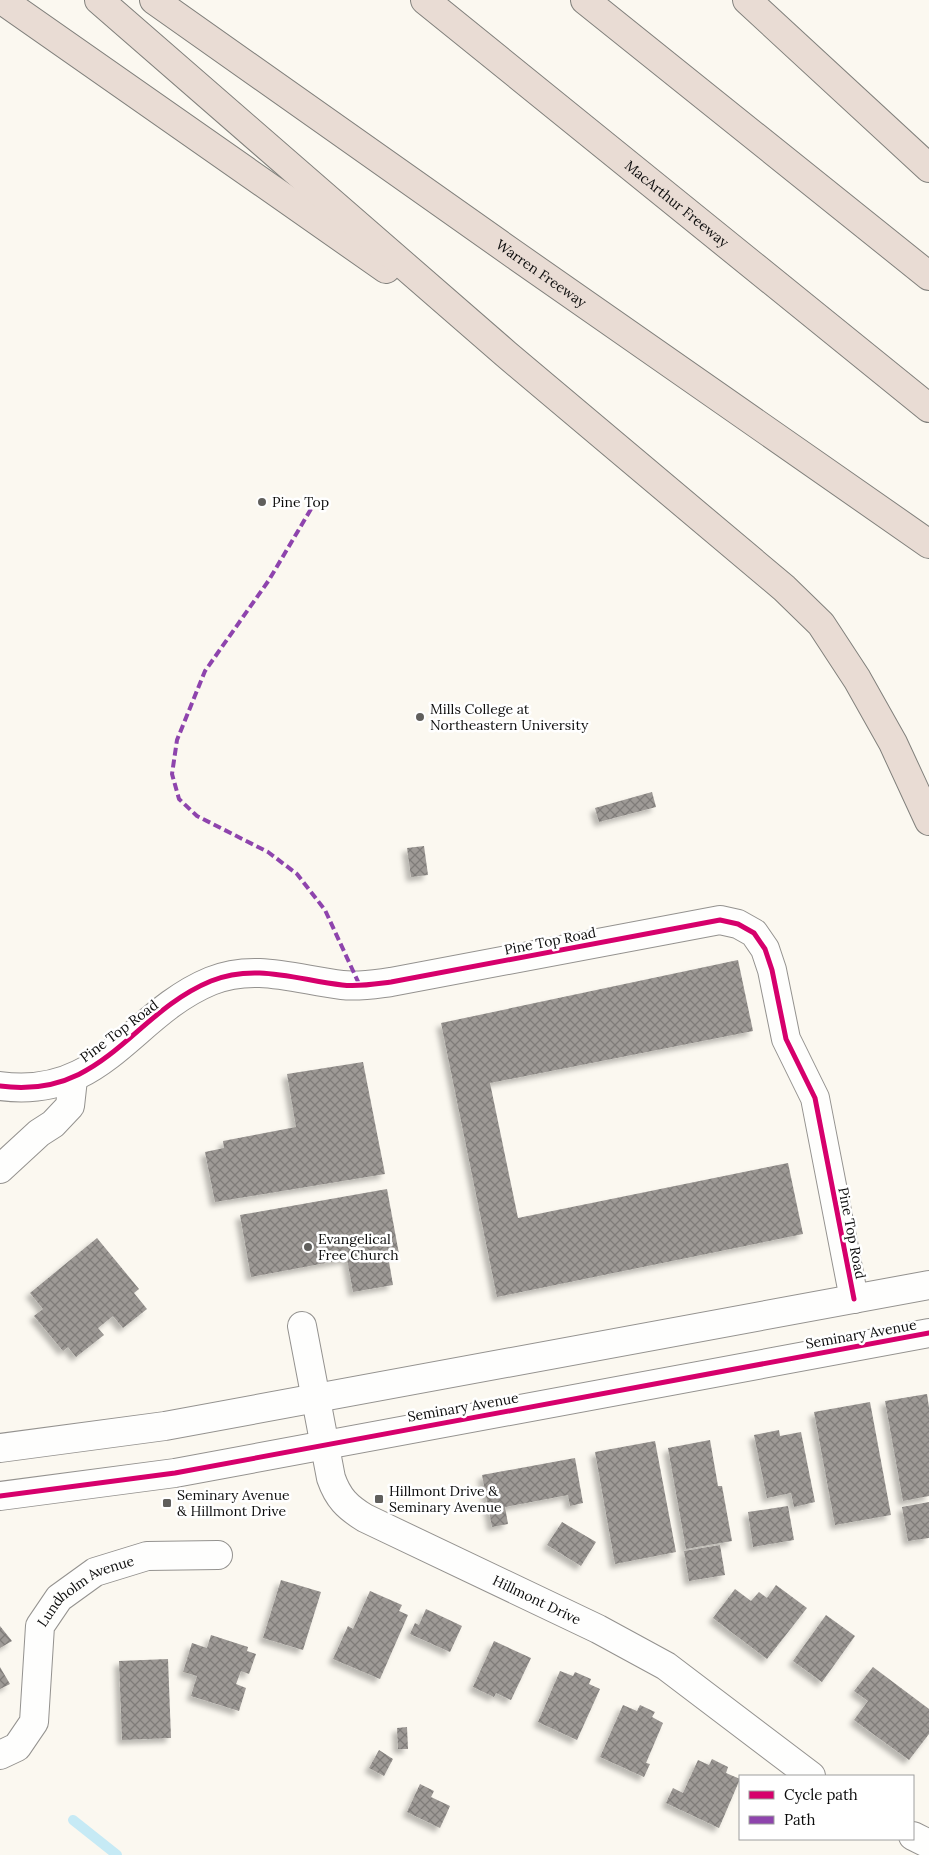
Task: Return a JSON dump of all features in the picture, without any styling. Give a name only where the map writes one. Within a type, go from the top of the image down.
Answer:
[{"type":"highway","points":[[2,0],[506,354]]},
{"type":"highway","points":[[99,0],[506,354],[784,588],[821,624],[857,679],[893,743],[929,821]]},
{"type":"highway","name":"Warren Freeway","points":[[154,0],[929,544]]},
{"type":"highway","name":"MacArthur Freeway","points":[[424,0],[929,408]]},
{"type":"highway","points":[[585,0],[929,276]]},
{"type":"highway","points":[[747,0],[929,168]]},
{"type":"street","name":"Pine Top Road","points":[[0,1086],[52,1084],[73,1079],[98,1064],[187,994],[211,981],[234,975],[260,973],[287,974],[342,985],[360,986],[720,920],[738,924],[754,933],[765,949],[772,970],[786,1039],[815,1098],[854,1299]]},
{"type":"street","points":[[0,1169],[39,1133],[53,1124],[70,1106],[73,1079]]},
{"type":"street","points":[[0,1448],[165,1426],[929,1284]]},
{"type":"street","name":"Hillmont Drive","points":[[302,1326],[330,1478],[336,1493],[348,1508],[365,1518],[598,1629],[666,1666],[811,1775]]},
{"type":"street","name":"Seminary Avenue","points":[[0,1496],[163,1475],[929,1333]]},
{"type":"street","name":"Lundholm Avenue","points":[[0,1755],[17,1747],[34,1722],[40,1626],[59,1598],[95,1572],[147,1556],[218,1554]]},
{"type":"street","points":[[914,1836],[929,1844]]},
{"type":"building","points":[[652,792],[656,807],[599,822],[595,808]]},
{"type":"building","points":[[424,846],[428,875],[411,877],[407,848]]},
{"type":"building","points":[[738,960],[753,1031],[490,1083],[518,1218],[788,1163],[803,1234],[497,1297],[441,1023]]},
{"type":"building","points":[[363,1062],[385,1174],[215,1202],[205,1152],[224,1148],[223,1141],[296,1127],[287,1074]]},
{"type":"building","points":[[387,1189],[399,1254],[388,1256],[393,1285],[353,1292],[347,1259],[251,1277],[240,1215]]},
{"type":"building","points":[[97,1238],[139,1289],[134,1293],[147,1309],[123,1328],[113,1316],[98,1328],[104,1335],[76,1357],[68,1347],[63,1351],[34,1316],[43,1309],[30,1293]]},
{"type":"building","points":[[927,1394],[929,1407],[929,1496],[903,1501],[885,1401]]},
{"type":"building","points":[[870,1402],[891,1515],[835,1525],[814,1412]]},
{"type":"building","points":[[779,1430],[780,1436],[801,1432],[815,1502],[794,1507],[791,1493],[767,1498],[754,1435]]},
{"type":"building","points":[[710,1440],[718,1486],[722,1486],[732,1541],[686,1549],[668,1448]]},
{"type":"building","points":[[655,1441],[676,1552],[615,1564],[595,1452]]},
{"type":"building","points":[[575,1458],[583,1503],[570,1506],[568,1495],[505,1507],[508,1524],[492,1527],[482,1475]]},
{"type":"building","points":[[929,1502],[929,1538],[908,1541],[902,1507]]},
{"type":"building","points":[[788,1506],[794,1540],[753,1547],[748,1512]]},
{"type":"building","points":[[562,1522],[596,1542],[581,1566],[547,1545]]},
{"type":"building","points":[[720,1545],[725,1575],[689,1581],[684,1551]]},
{"type":"building","points":[[281,1580],[321,1592],[303,1650],[263,1638]]},
{"type":"building","points":[[776,1585],[807,1608],[767,1659],[713,1618],[735,1589],[751,1601],[759,1592],[767,1598]]},
{"type":"building","points":[[370,1591],[402,1605],[399,1611],[408,1615],[380,1679],[333,1659],[348,1626],[353,1629]]},
{"type":"building","points":[[426,1609],[462,1626],[450,1652],[410,1634],[415,1623],[419,1625]]},
{"type":"building","points":[[826,1615],[855,1636],[822,1682],[793,1661]]},
{"type":"building","points":[[0,1626],[12,1641],[0,1648]]},
{"type":"building","points":[[211,1635],[248,1647],[247,1651],[256,1654],[249,1674],[241,1671],[236,1684],[246,1688],[239,1711],[191,1696],[197,1676],[183,1672],[192,1643],[207,1648]]},
{"type":"building","points":[[494,1641],[531,1658],[511,1700],[496,1693],[494,1697],[473,1687]]},
{"type":"building","points":[[168,1659],[171,1738],[122,1740],[119,1661]]},
{"type":"building","points":[[0,1667],[10,1684],[0,1689]]},
{"type":"building","points":[[873,1667],[929,1709],[929,1734],[909,1760],[854,1720],[868,1701],[854,1691]]},
{"type":"building","points":[[560,1671],[573,1676],[575,1672],[591,1679],[589,1684],[600,1689],[577,1740],[538,1722]]},
{"type":"building","points":[[623,1705],[637,1711],[640,1705],[655,1712],[652,1717],[663,1723],[646,1763],[650,1764],[644,1777],[600,1757]]},
{"type":"building","points":[[407,1727],[408,1749],[398,1749],[397,1728]]},
{"type":"building","points":[[379,1750],[393,1759],[384,1776],[369,1768]]},
{"type":"building","points":[[712,1759],[728,1767],[726,1773],[739,1779],[719,1828],[666,1803],[673,1788],[683,1793],[698,1760],[709,1765]]},
{"type":"building","points":[[420,1784],[434,1791],[431,1797],[450,1806],[440,1828],[407,1812]]},
{"type":"waterway","points":[[73,1820],[117,1855]]},
{"type":"marked path","points":[[311,509],[269,580],[205,671],[177,740],[172,774],[179,799],[197,816],[268,852],[297,874],[325,910],[360,986]]},
{"type":"cycle path","points":[[0,1086],[35,1087],[65,1080],[91,1068],[183,996],[211,981],[227,976],[244,973],[276,974],[342,985],[367,985],[720,920],[738,924],[754,933],[765,949],[772,970],[786,1039],[815,1098],[854,1299]]},
{"type":"cycle path","points":[[0,1496],[175,1473],[929,1333]]},
{"type":"place","name":"Pine Top","points":[[262,502]]},
{"type":"place","name":"Mills College at Northeastern University","points":[[420,717]]},
{"type":"place","name":"Evangelical Free Church","points":[[308,1247]]},
{"type":"place","name":"Hillmont Drive & Seminary Avenue","points":[[379,1499]]},
{"type":"place","name":"Seminary Avenue & Hillmont Drive","points":[[167,1503]]}]
